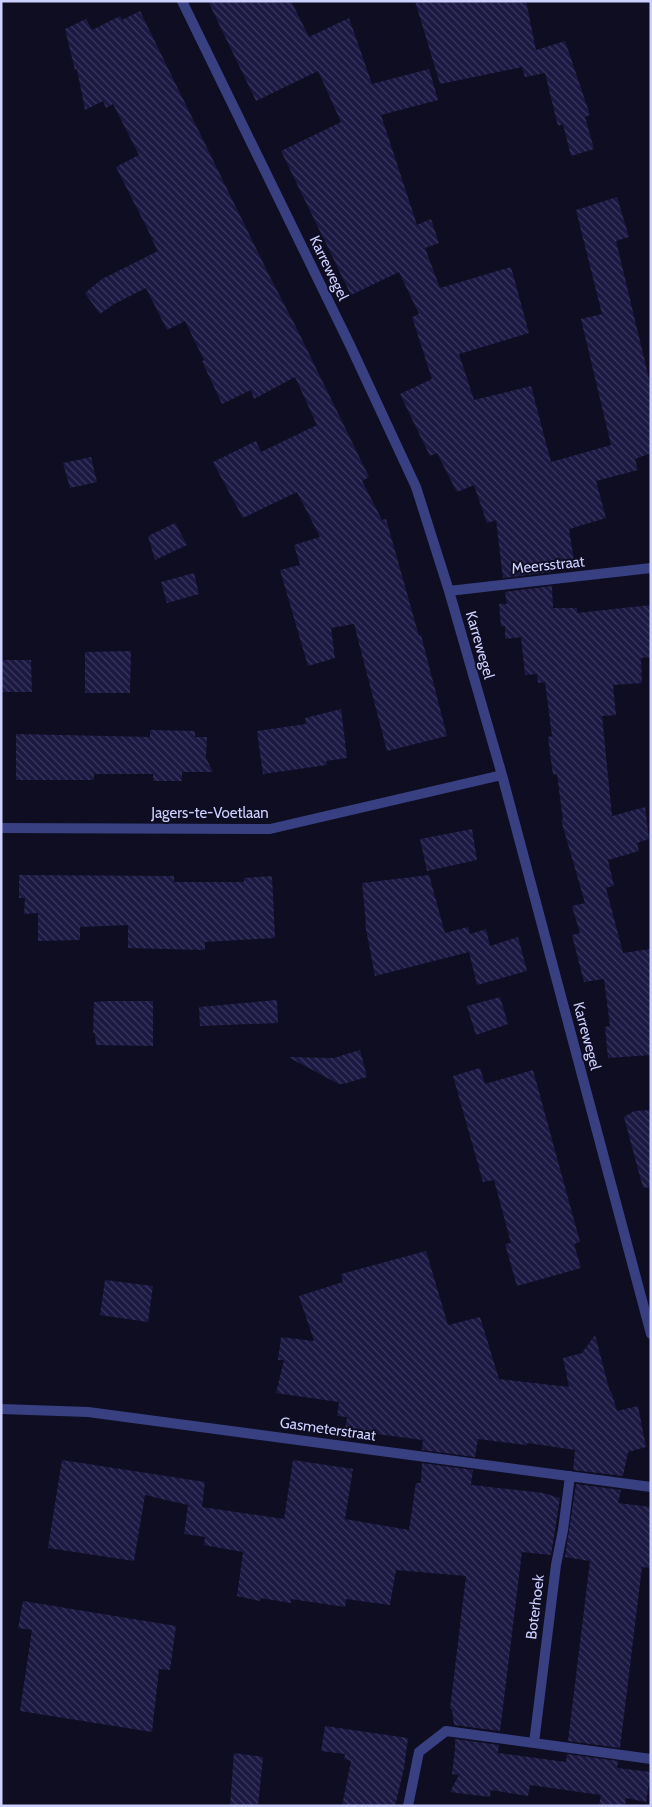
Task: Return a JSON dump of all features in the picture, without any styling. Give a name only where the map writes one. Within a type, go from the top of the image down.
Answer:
[{"type":"street","name":"Karrewegel","points":[[182,1],[345,336],[416,487],[449,590],[502,775],[651,1334]]},
{"type":"street","name":"Meersstraat","points":[[449,590],[651,568]]},
{"type":"street","name":"Jagers-te-Voetlaan","points":[[1,828],[270,829],[502,775]]},
{"type":"street","name":"Gasmeterstraat","points":[[1,1409],[88,1412],[651,1487]]},
{"type":"street","name":"Boterhoek","points":[[534,1743],[556,1565],[564,1530],[570,1476]]},
{"type":"street","points":[[408,1806],[419,1752],[446,1731],[651,1759]]},
{"type":"building","points":[[208,1],[291,1],[309,37],[349,18],[372,84],[429,69],[438,100],[381,115],[417,225],[431,219],[439,243],[425,248],[440,288],[511,267],[529,333],[459,354],[474,400],[531,386],[551,462],[611,445],[581,319],[602,314],[576,210],[617,197],[629,237],[616,241],[651,387],[651,453],[635,459],[638,470],[596,481],[606,518],[569,529],[574,561],[550,563],[551,572],[503,578],[496,520],[487,523],[474,485],[457,492],[437,453],[430,456],[400,394],[432,379],[412,317],[419,314],[399,272],[351,295],[281,151],[341,122],[318,71],[256,101]]},
{"type":"building","points":[[415,1],[526,1],[536,50],[565,41],[590,115],[585,117],[594,149],[571,156],[563,124],[558,126],[545,73],[525,77],[522,67],[440,84]]},
{"type":"building","points":[[140,11],[369,477],[362,481],[382,520],[386,519],[419,636],[421,635],[447,736],[387,751],[354,624],[331,628],[335,658],[308,666],[280,570],[300,565],[294,545],[320,537],[297,492],[243,518],[213,462],[256,441],[261,452],[317,425],[295,377],[254,399],[251,390],[222,404],[185,321],[167,330],[146,288],[114,304],[100,314],[85,293],[102,279],[158,251],[152,240],[154,238],[152,238],[116,167],[139,155],[113,104],[106,108],[103,101],[85,110],[77,69],[75,70],[65,29],[86,19],[92,30],[120,16],[122,20]]},
{"type":"building","points":[[91,457],[97,482],[70,488],[63,463]]},
{"type":"building","points":[[175,523],[187,545],[155,560],[148,536]]},
{"type":"building","points":[[194,573],[199,594],[167,603],[161,582]]},
{"type":"building","points":[[552,586],[553,608],[577,608],[577,613],[651,605],[651,657],[641,658],[642,683],[613,685],[616,715],[602,716],[612,816],[645,807],[649,839],[637,843],[639,851],[608,860],[614,886],[606,888],[623,953],[651,949],[651,1055],[608,1058],[605,1027],[610,1026],[604,979],[584,982],[572,935],[580,933],[572,906],[585,903],[561,820],[563,820],[557,774],[553,775],[548,737],[552,736],[545,682],[538,683],[537,674],[525,675],[521,637],[505,639],[505,626],[501,626],[499,604],[507,604],[505,592]]},
{"type":"building","points":[[131,651],[130,693],[85,693],[85,652]]},
{"type":"building","points":[[1,660],[31,660],[32,692],[1,692]]},
{"type":"building","points":[[341,709],[347,758],[326,761],[327,765],[263,774],[257,731],[306,724],[305,718]]},
{"type":"building","points":[[150,730],[195,731],[195,737],[207,737],[206,758],[213,772],[182,772],[182,781],[153,781],[153,774],[94,774],[94,780],[16,780],[16,734],[150,737]]},
{"type":"building","points":[[472,829],[477,860],[427,871],[420,839]]},
{"type":"building","points":[[19,875],[174,876],[174,882],[244,882],[244,878],[272,876],[275,938],[205,942],[205,950],[128,948],[128,925],[80,927],[80,940],[38,941],[38,913],[24,914],[25,898],[19,898]]},
{"type":"building","points":[[429,875],[445,933],[468,927],[470,934],[486,929],[490,946],[518,937],[527,971],[477,985],[469,952],[375,976],[365,924],[362,883]]},
{"type":"building","points":[[500,997],[508,1024],[476,1035],[467,1006]]},
{"type":"building","points":[[277,1000],[278,1023],[200,1026],[199,1007]]},
{"type":"building","points":[[153,1001],[153,1046],[96,1045],[95,1033],[93,1033],[94,1002]]},
{"type":"building","points":[[360,1050],[367,1077],[343,1084],[339,1084],[288,1057],[334,1058]]},
{"type":"building","points":[[480,1068],[485,1084],[533,1070],[580,1242],[574,1244],[581,1268],[517,1286],[505,1244],[511,1243],[494,1180],[483,1182],[453,1076]]},
{"type":"building","points":[[651,1110],[651,1187],[643,1188],[624,1117],[634,1111]]},
{"type":"building","points":[[426,1251],[448,1325],[480,1317],[499,1379],[569,1387],[563,1358],[582,1353],[595,1335],[617,1411],[638,1406],[646,1447],[628,1452],[623,1476],[573,1470],[575,1450],[528,1443],[526,1445],[478,1439],[475,1457],[422,1450],[423,1440],[345,1430],[347,1417],[337,1416],[339,1402],[276,1393],[284,1360],[278,1360],[281,1337],[314,1341],[299,1296],[343,1282],[341,1274]]},
{"type":"building","points":[[105,1280],[153,1286],[148,1322],[100,1315]]},
{"type":"building","points":[[62,1460],[205,1482],[202,1507],[284,1519],[293,1460],[353,1469],[345,1519],[409,1530],[416,1483],[421,1483],[422,1463],[473,1470],[471,1485],[543,1493],[560,1498],[551,1555],[522,1552],[500,1731],[454,1725],[452,1709],[450,1709],[466,1576],[396,1570],[390,1605],[346,1599],[345,1607],[291,1599],[291,1603],[261,1598],[260,1601],[237,1596],[243,1552],[204,1545],[205,1537],[184,1534],[188,1505],[145,1495],[134,1561],[48,1548]]},
{"type":"building","points":[[576,1484],[621,1490],[618,1503],[651,1507],[651,1568],[642,1567],[620,1748],[568,1741],[590,1561],[565,1557]]},
{"type":"building","points":[[23,1601],[176,1626],[170,1670],[159,1669],[152,1732],[20,1711],[32,1630],[18,1628]]},
{"type":"building","points":[[325,1726],[408,1738],[404,1768],[395,1806],[342,1806],[351,1761],[344,1759],[345,1754],[321,1751]]},
{"type":"building","points":[[455,1739],[499,1745],[498,1753],[566,1762],[567,1754],[618,1761],[617,1768],[651,1772],[646,1802],[626,1798],[625,1806],[599,1806],[601,1795],[530,1785],[528,1796],[491,1790],[490,1797],[450,1792],[459,1775],[452,1774]]},
{"type":"building","points":[[234,1753],[263,1757],[258,1806],[230,1806]]}]
